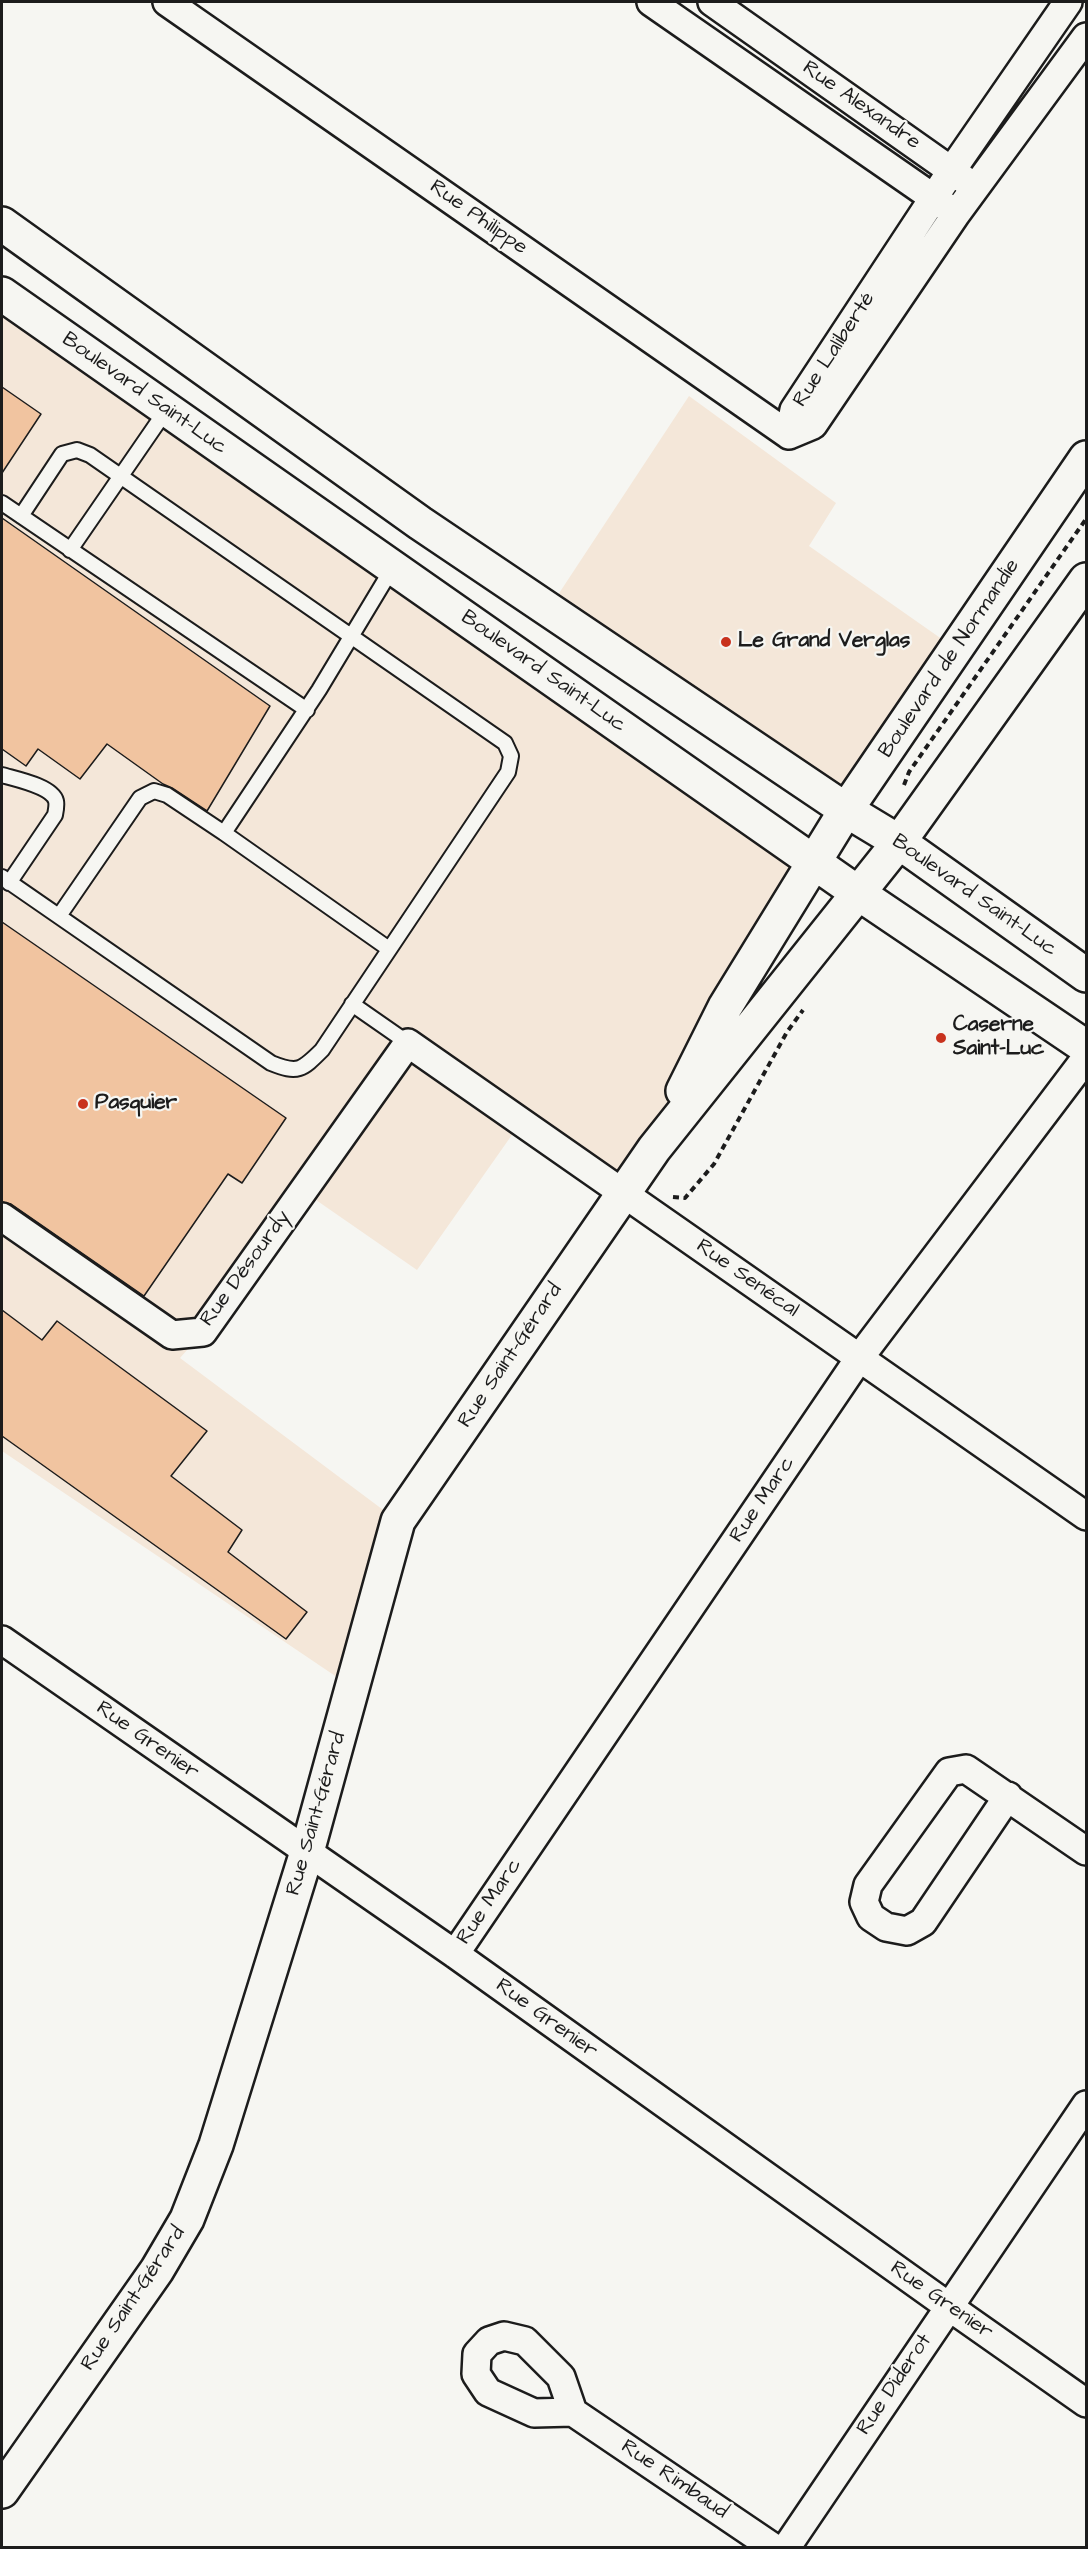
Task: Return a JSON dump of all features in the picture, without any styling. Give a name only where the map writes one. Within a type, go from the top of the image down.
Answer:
[{"type":"street","name":"Rue Philippe","points":[[167,2],[789,435]]},
{"type":"street","name":"Rue Alexandre","points":[[651,2],[956,214]]},
{"type":"street","name":"Rue Alexandre","points":[[712,2],[976,188]]},
{"type":"street","name":"Rue Laliberté","points":[[789,435],[794,410],[952,170],[1068,2]]},
{"type":"street","points":[[727,54],[746,25]]},
{"type":"street","name":"Rue Laliberté","points":[[789,435],[813,425],[956,214],[1086,37]]},
{"type":"street","name":"Boulevard Saint-Luc","points":[[2,224],[420,523],[846,810],[899,842],[1086,975]]},
{"type":"street","name":"Boulevard Saint-Luc","points":[[2,294],[858,893],[1086,1047]]},
{"type":"street","name":"Boulevard de Normandie","points":[[815,861],[846,810],[1086,458]]},
{"type":"street","points":[[393,567],[420,523]]},
{"type":"street","points":[[858,893],[899,842],[1086,580]]},
{"type":"street","name":"Rue Saint-Gérard","points":[[654,1149],[725,1008],[815,861]]},
{"type":"street","name":"Rue Saint-Gérard","points":[[2,2491],[158,2270],[188,2218],[216,2145],[307,1852],[398,1521],[622,1192],[858,893]]},
{"type":"street","name":"Rue Senécal","points":[[408,1043],[1086,1516]]},
{"type":"street","name":"Rue Désourdy","points":[[2,1217],[172,1335],[203,1332],[408,1043]]},
{"type":"street","name":"Rue Marc","points":[[455,1954],[860,1357],[1086,1058]]},
{"type":"street","name":"Rue Grenier","points":[[2,1640],[455,1954],[1086,2403]]},
{"type":"street","points":[[1008,1796],[923,1922],[907,1931],[886,1927],[871,1917],[864,1902],[868,1885],[949,1772],[966,1769],[1008,1796],[1086,1851]]},
{"type":"street","name":"Rue Diderot","points":[[786,2547],[1086,2105]]},
{"type":"street","name":"Rue Rimbaud","points":[[573,2412],[774,2547]]},
{"type":"lane","points":[[70,550],[166,409]]},
{"type":"lane","points":[[2,775],[38,786],[53,794],[57,803],[55,815],[5,880],[271,1063],[290,1070],[307,1065],[322,1050],[508,772],[511,756],[505,742],[90,455],[77,450],[62,454],[21,516]]},
{"type":"lane","points":[[2,503],[307,710]]},
{"type":"lane","points":[[224,833],[307,710],[393,567]]},
{"type":"lane","points":[[59,916],[140,798],[154,791],[167,795],[224,833],[389,949]]},
{"type":"lane","points":[[352,1004],[408,1043]]},
{"type":"path","points":[[902,790],[909,772],[1086,519]]},
{"type":"path","points":[[685,1198],[714,1164],[787,1032],[807,1004]]},
{"type":"shaded area","points":[[2,294],[815,861],[623,1192],[521,1122],[417,1270],[303,1191],[203,1332],[180,1358],[398,1521],[356,1690],[2,1451]]},
{"type":"shaded area","points":[[689,396],[836,503],[809,546],[956,649],[846,810],[548,610]]},
{"type":"building","points":[[2,387],[41,414],[2,473]]},
{"type":"building","points":[[2,518],[270,706],[207,811],[163,784],[107,744],[80,779],[38,749],[26,766],[2,749]]},
{"type":"building","points":[[2,922],[286,1118],[242,1183],[228,1174],[144,1296],[11,1204],[2,1202]]},
{"type":"building","points":[[2,1310],[42,1340],[57,1321],[207,1431],[171,1476],[242,1530],[228,1552],[307,1612],[286,1639],[2,1436]]},
{"type":"place","name":"Le Grand Verglas","points":[[726,642]]},
{"type":"place","name":"Caserne Saint-Luc","points":[[941,1038]]},
{"type":"place","name":"Pasquier","points":[[83,1104]]}]
